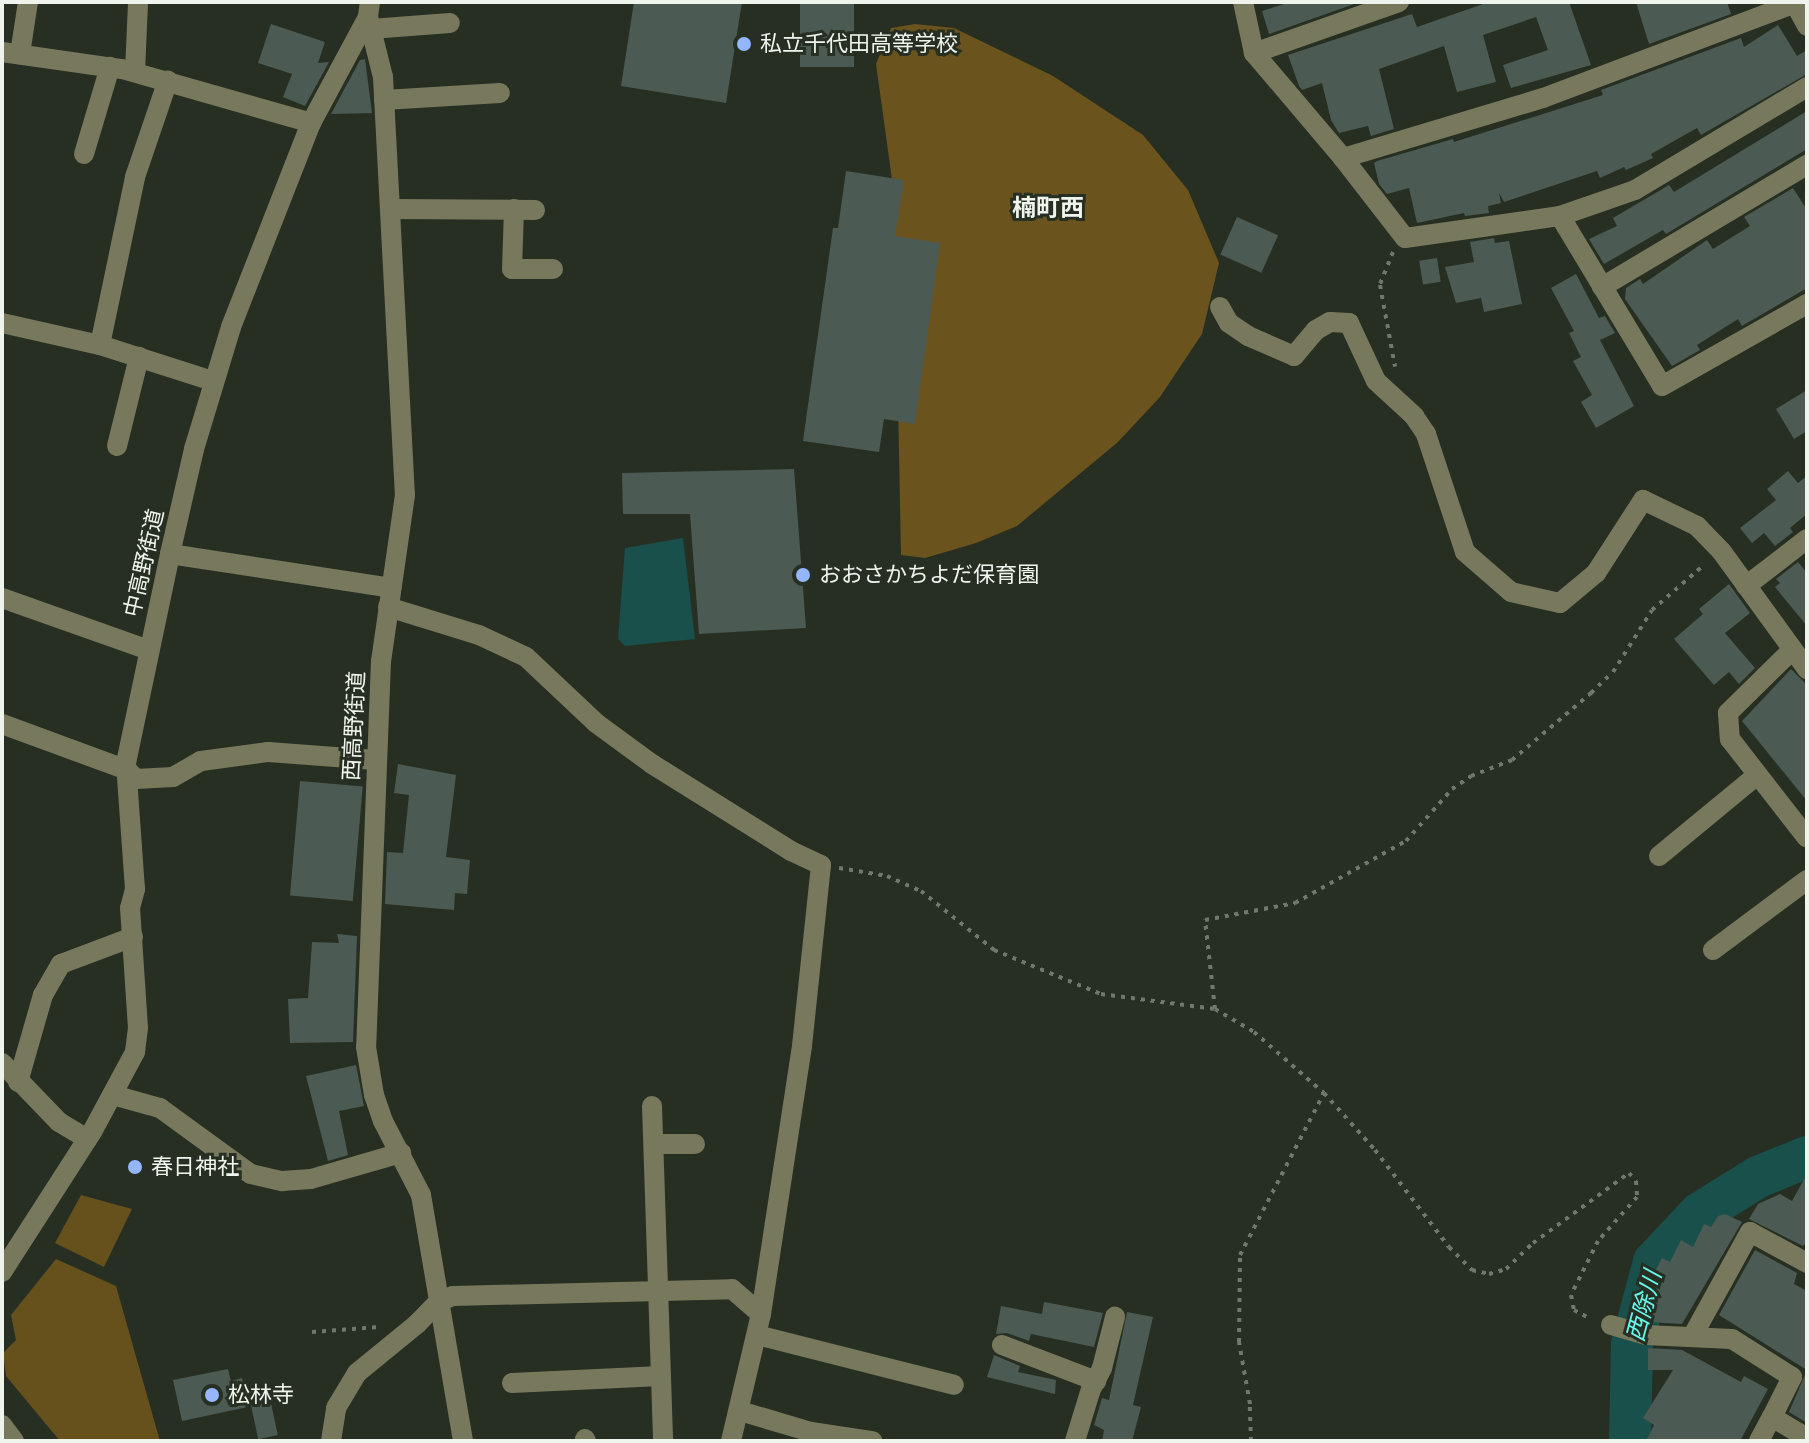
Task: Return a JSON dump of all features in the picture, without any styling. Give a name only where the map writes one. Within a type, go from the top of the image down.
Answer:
[{"type":"street","points":[[28,2],[11,53],[135,72],[311,123]]},
{"type":"street","points":[[135,72],[138,2]]},
{"type":"street","points":[[1243,2],[1254,53],[1343,158],[1405,238],[1560,216],[1635,190],[1807,87]]},
{"type":"street","points":[[1254,53],[1399,2]]},
{"type":"street","points":[[1343,158],[1543,98],[1797,3],[1807,26]]},
{"type":"street","points":[[370,16],[450,23]]},
{"type":"street","name":"西高野街道","points":[[370,16],[383,77],[405,495],[390,597],[376,760],[366,1047],[374,1095],[421,1195],[463,1441]]},
{"type":"street","name":"中高野街道","points":[[2,1272],[87,1139],[135,1052],[138,1028],[130,908],[135,889],[127,770],[170,554],[213,381],[311,123],[370,16]]},
{"type":"street","points":[[84,154],[110,67]]},
{"type":"street","points":[[100,345],[135,177],[168,80]]},
{"type":"street","points":[[384,100],[500,93]]},
{"type":"street","points":[[1602,287],[1807,165]]},
{"type":"street","points":[[390,209],[535,210]]},
{"type":"street","points":[[514,209],[512,269],[553,269]]},
{"type":"street","points":[[1560,216],[1662,386],[1807,304]]},
{"type":"street","points":[[1220,307],[1229,323],[1248,336],[1294,356],[1316,330],[1330,322],[1349,323],[1376,381],[1399,401],[1426,434],[1465,552],[1490,578],[1511,592],[1560,603],[1596,573],[1643,500],[1697,526],[1722,552],[1807,669]]},
{"type":"street","points":[[2,323],[100,345],[213,381]]},
{"type":"street","points":[[117,446],[139,357]]},
{"type":"street","points":[[1746,586],[1807,539]]},
{"type":"street","points":[[170,554],[390,597],[526,657],[596,723],[652,764],[791,851],[821,865],[802,1046],[759,1324],[731,1441]]},
{"type":"street","points":[[2,598],[149,650]]},
{"type":"street","points":[[1792,650],[1728,713],[1730,739],[1755,777],[1807,838]]},
{"type":"street","points":[[2,724],[127,770],[136,779],[173,777],[201,761],[268,752],[376,760]]},
{"type":"street","points":[[1659,856],[1755,777]]},
{"type":"street","points":[[1713,950],[1807,880]]},
{"type":"street","points":[[18,1082],[43,995],[61,964],[133,937]]},
{"type":"street","points":[[2,1063],[59,1122],[87,1139]]},
{"type":"street","points":[[113,1095],[160,1108],[251,1174],[282,1181],[311,1179],[401,1153]]},
{"type":"street","points":[[652,1106],[663,1441]]},
{"type":"street","points":[[654,1144],[695,1144]]},
{"type":"street","points":[[1692,1337],[1750,1232],[1807,1263]]},
{"type":"street","points":[[331,1441],[336,1408],[357,1373],[417,1324],[438,1302],[473,1295],[732,1289],[759,1324],[954,1385]]},
{"type":"street","points":[[1075,1441],[1115,1317]]},
{"type":"street","points":[[1611,1325],[1646,1335],[1732,1339],[1792,1377],[1759,1441]]},
{"type":"street","points":[[1002,1345],[1096,1381]]},
{"type":"street","points":[[512,1383],[661,1376]]},
{"type":"street","points":[[740,1411],[811,1436],[872,1441]]},
{"type":"street","points":[[1772,1417],[1807,1438]]},
{"type":"street","points":[[2,1425],[14,1441]]},
{"type":"path","points":[[1399,401],[1400,391],[1380,285],[1394,250],[1405,238]]},
{"type":"path","points":[[1215,1009],[1205,920],[1295,903],[1406,841],[1452,789],[1471,776],[1512,760],[1591,693],[1613,672],[1652,610],[1671,591],[1722,552]]},
{"type":"path","points":[[821,865],[887,876],[921,891],[994,950],[1101,994],[1215,1009],[1275,1048],[1324,1093],[1375,1150],[1449,1247],[1472,1270],[1489,1274],[1506,1269],[1533,1243],[1629,1173],[1636,1181],[1637,1197],[1598,1241],[1571,1295],[1574,1310],[1611,1325]]},
{"type":"path","points":[[1251,1441],[1250,1404],[1239,1342],[1240,1255],[1324,1093]]},
{"type":"path","points":[[312,1332],[417,1324]]},
{"type":"shaded area","points":[[915,24],[954,28],[1053,76],[1143,135],[1188,190],[1219,263],[1202,334],[1160,397],[1118,442],[1017,526],[976,543],[925,558],[901,555],[894,194],[876,64],[891,28]]},
{"type":"shaded area","points":[[81,1195],[132,1209],[104,1267],[55,1243]]},
{"type":"shaded area","points":[[56,1259],[116,1286],[160,1441],[60,1441],[6,1376],[3,1353],[16,1340],[11,1315]]},
{"type":"water","points":[[683,538],[695,639],[625,646],[618,639],[625,548]]},
{"type":"building","points":[[634,2],[742,2],[726,103],[621,86]]},
{"type":"building","points":[[800,2],[854,2],[854,67],[800,67]]},
{"type":"building","points":[[1290,2],[1360,2],[1269,34],[1262,11]]},
{"type":"building","points":[[1489,2],[1569,2],[1591,65],[1511,88],[1503,65],[1548,50],[1536,17],[1483,35],[1496,82],[1457,92],[1444,46],[1379,69],[1394,129],[1371,136],[1368,126],[1339,133],[1331,120],[1322,83],[1302,90],[1288,55],[1412,14],[1417,27]]},
{"type":"building","points":[[1636,2],[1727,2],[1731,14],[1649,44]]},
{"type":"building","points":[[271,24],[325,42],[318,63],[329,62],[305,106],[283,97],[292,74],[258,63]]},
{"type":"building","points":[[1778,25],[1797,56],[1807,50],[1807,74],[1701,135],[1697,128],[1651,154],[1653,158],[1626,170],[1624,167],[1600,178],[1597,171],[1504,202],[1499,193],[1501,203],[1488,206],[1489,213],[1465,216],[1464,213],[1417,223],[1409,188],[1387,194],[1379,184],[1374,163],[1377,161],[1453,139],[1454,142],[1603,95],[1601,90],[1741,38],[1744,47]]},
{"type":"building","points":[[365,59],[372,113],[331,114],[360,60]]},
{"type":"building","points":[[1807,111],[1807,149],[1666,234],[1663,230],[1604,264],[1589,239],[1617,226],[1613,218],[1669,185],[1674,192]]},
{"type":"building","points":[[846,171],[904,180],[895,236],[940,243],[915,424],[884,419],[879,452],[803,441],[833,228],[838,228]]},
{"type":"building","points":[[1793,188],[1807,210],[1807,288],[1742,326],[1738,319],[1697,345],[1700,350],[1672,366],[1625,299],[1626,288],[1640,279],[1643,284],[1707,240],[1713,249],[1750,226],[1744,217]]},
{"type":"building","points":[[1237,217],[1278,235],[1261,273],[1220,254]]},
{"type":"building","points":[[1494,238],[1495,243],[1509,241],[1522,304],[1484,312],[1481,298],[1456,303],[1445,267],[1474,262],[1470,242]]},
{"type":"building","points":[[1437,258],[1441,282],[1423,285],[1419,261]]},
{"type":"building","points":[[1576,274],[1599,318],[1605,316],[1615,333],[1600,340],[1634,406],[1596,428],[1581,402],[1592,395],[1573,361],[1581,357],[1569,333],[1574,331],[1551,288]]},
{"type":"building","points":[[1807,390],[1807,431],[1794,439],[1776,409]]},
{"type":"building","points":[[794,469],[806,628],[699,634],[690,514],[623,514],[622,473]]},
{"type":"building","points":[[1788,471],[1798,483],[1807,476],[1807,514],[1790,528],[1793,532],[1775,546],[1764,533],[1752,543],[1740,528],[1776,500],[1767,489]]},
{"type":"building","points":[[1798,562],[1807,573],[1807,626],[1775,587],[1780,583],[1776,579]]},
{"type":"building","points":[[1729,584],[1750,613],[1725,633],[1755,668],[1739,684],[1729,672],[1714,685],[1674,639],[1703,614],[1699,609]]},
{"type":"building","points":[[1791,669],[1807,685],[1807,801],[1742,721]]},
{"type":"building","points":[[398,764],[456,775],[446,857],[470,860],[467,894],[455,893],[454,910],[385,904],[387,852],[403,853],[409,795],[394,793]]},
{"type":"building","points":[[300,781],[363,786],[353,901],[290,896]]},
{"type":"building","points":[[337,934],[357,936],[353,1042],[290,1043],[288,999],[308,998],[312,942],[339,943]]},
{"type":"building","points":[[356,1065],[364,1106],[339,1111],[348,1155],[328,1161],[306,1076]]},
{"type":"building","points":[[1807,1174],[1807,1242],[1803,1246],[1749,1219],[1758,1204],[1780,1194],[1792,1201]]},
{"type":"building","points":[[1725,1214],[1742,1222],[1682,1324],[1649,1322],[1652,1310],[1648,1308],[1660,1283],[1651,1279],[1662,1258],[1670,1262],[1681,1240],[1693,1247],[1704,1224],[1711,1227],[1718,1216]]},
{"type":"building","points":[[1755,1250],[1797,1273],[1794,1284],[1807,1291],[1807,1370],[1719,1315]]},
{"type":"building","points":[[1044,1302],[1103,1313],[1094,1347],[1031,1334],[1029,1341],[1007,1333],[996,1334],[1001,1306],[1042,1314]]},
{"type":"building","points":[[1127,1312],[1153,1317],[1133,1405],[1141,1407],[1132,1441],[1102,1441],[1104,1430],[1094,1425],[1102,1398],[1109,1400]]},
{"type":"building","points":[[1648,1348],[1682,1350],[1741,1382],[1744,1376],[1768,1389],[1740,1441],[1646,1441],[1654,1425],[1643,1418],[1673,1370],[1648,1370]]},
{"type":"building","points":[[994,1355],[1020,1366],[1018,1372],[1056,1380],[1055,1394],[987,1377]]},
{"type":"building","points":[[228,1369],[231,1381],[242,1378],[248,1407],[182,1421],[173,1380]]},
{"type":"building","points":[[1807,1370],[1807,1423],[1789,1412]]},
{"type":"building","points":[[268,1389],[278,1435],[258,1439],[248,1393]]},
{"type":"waterway","name":"西除川","points":[[1630,1441],[1632,1344],[1654,1262],[1700,1213],[1758,1177],[1807,1157]]},
{"type":"place","name":"私立千代田高等学校","points":[[744,44]]},
{"type":"place","name":"おおさかちよだ保育園","points":[[803,575]]},
{"type":"place","name":"春日神社","points":[[135,1167]]},
{"type":"place","name":"松林寺","points":[[212,1395]]},
{"type":"district","name":"楠町西","points":[[1048,208]]}]
